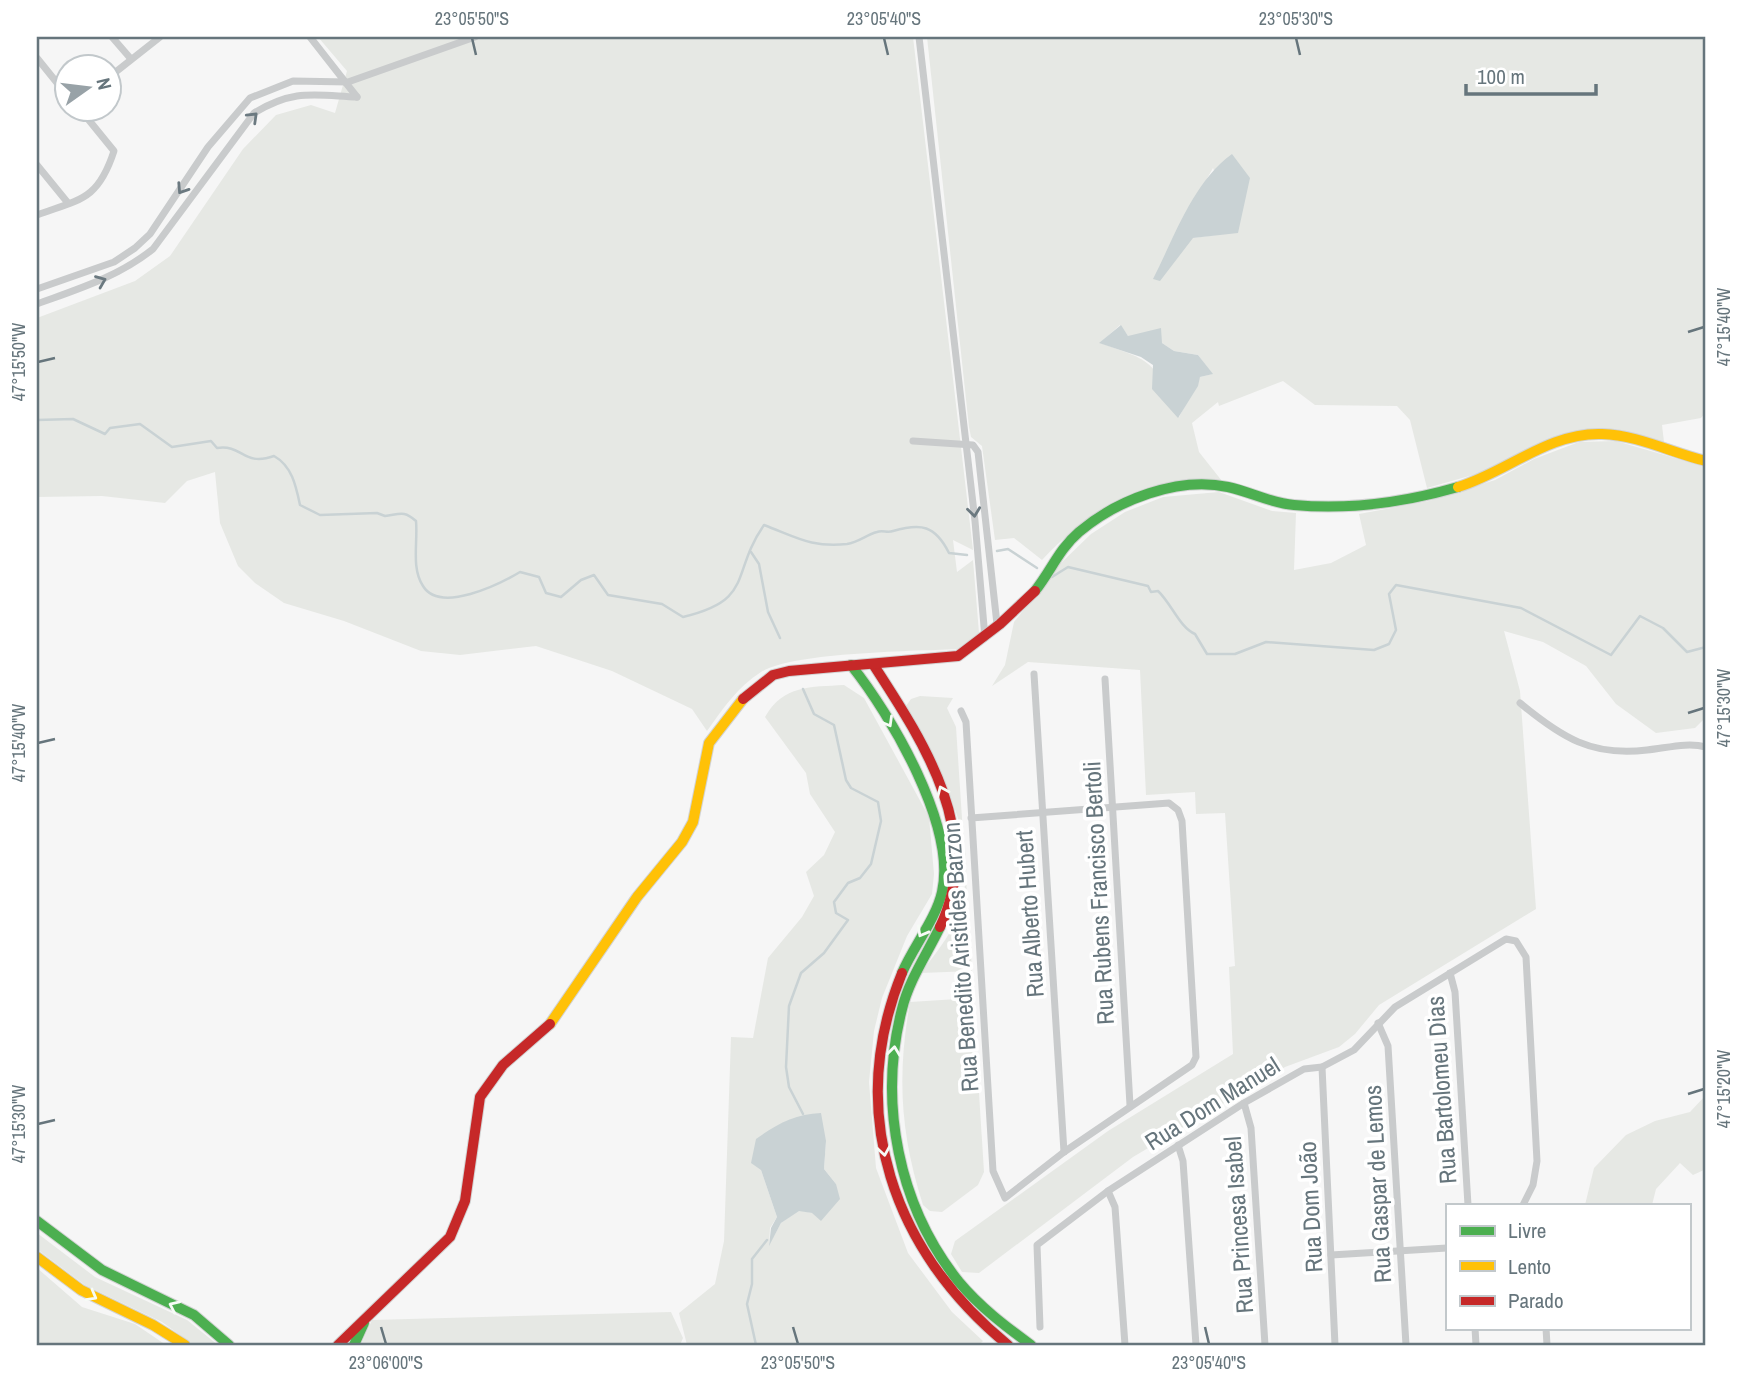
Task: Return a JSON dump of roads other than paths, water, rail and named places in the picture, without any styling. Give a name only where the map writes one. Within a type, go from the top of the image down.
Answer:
[{"type":"main road","points":[[338,1345],[450,1237],[465,1201],[476,1110],[480,1097],[503,1065],[545,1031],[622,918],[682,842],[694,822],[709,743],[741,700],[773,676],[811,667],[958,656],[985,638],[1039,587],[1056,556],[1079,531],[1104,514],[1133,500],[1163,491],[1208,484],[1230,487],[1283,505],[1362,504],[1450,488],[1485,477],[1552,443],[1588,434],[1643,440],[1706,461]]},
{"type":"main road","points":[[873,664],[943,789],[954,824],[958,853],[957,885],[951,908],[915,972],[902,1008],[894,1049],[893,1123],[900,1161],[934,1248],[979,1305],[1031,1345]]},
{"type":"main road","points":[[851,665],[872,691],[931,801],[939,819],[943,851],[943,890],[904,967],[889,1009],[878,1078],[879,1116],[886,1162],[898,1202],[924,1254],[969,1312],[1008,1345]]},
{"type":"main road","points":[[37,1221],[102,1270],[194,1315],[229,1345]]},
{"type":"main road","points":[[917,1243],[928,1236]]},
{"type":"main road","points":[[924,1254],[934,1248]]},
{"type":"main road","points":[[37,1257],[81,1290],[153,1325],[185,1345]]},
{"type":"main road","points":[[960,1302],[970,1295]]},
{"type":"main road","points":[[969,1312],[979,1305]]},
{"type":"main road","points":[[354,1345],[369,1313]]},
{"type":"street","points":[[112,37],[131,59]]},
{"type":"street","points":[[122,66],[160,37]]},
{"type":"street","points":[[37,304],[109,278],[132,266],[153,249],[254,113],[276,100],[296,94],[357,97],[348,82],[310,37]]},
{"type":"street","points":[[37,289],[114,262],[135,248],[150,233],[208,147],[250,98],[293,80],[348,82],[475,37]]},
{"type":"street","points":[[919,37],[975,521],[985,638]]},
{"type":"street","points":[[37,58],[52,77]]},
{"type":"street","points":[[37,215],[92,194],[107,174],[114,151],[90,122]]},
{"type":"street","points":[[37,165],[68,203]]},
{"type":"street","points":[[913,441],[973,445],[978,452],[997,624]]},
{"type":"street","name":"Rua Alberto Hubert","points":[[1034,674],[1064,1152]]},
{"type":"street","name":"Rua Rubens Francisco Bertoli","points":[[1105,679],[1130,1105]]},
{"type":"street","points":[[872,691],[886,685]]},
{"type":"street","points":[[1520,703],[1555,732],[1596,750],[1624,752],[1680,745],[1706,747]]},
{"type":"street","name":"Rua Benedito Aristides Barzon","points":[[961,711],[965,722],[993,1171],[1005,1198],[1064,1152]]},
{"type":"street","points":[[971,818],[1168,803],[1178,810],[1182,821],[1196,1057],[1187,1070],[1130,1105],[1064,1152]]},
{"type":"street","name":"Rua Dom Manuel","points":[[1040,1327],[1037,1245],[1108,1191],[1244,1103],[1304,1069],[1322,1067],[1354,1050],[1395,1007],[1506,939],[1516,941],[1525,957],[1537,1161],[1533,1185],[1524,1204]]},
{"type":"street","name":"Rua Bartolomeu Dias","points":[[1450,973],[1455,992],[1468,1204]]},
{"type":"street","name":"Rua Gaspar de Lemos","points":[[1378,1023],[1388,1046],[1406,1345]]},
{"type":"street","name":"Rua Dom João","points":[[1322,1067],[1335,1345]]},
{"type":"street","name":"Rua Princesa Isabel","points":[[1244,1103],[1251,1128],[1265,1345]]},
{"type":"street","points":[[1178,1145],[1183,1161],[1196,1345]]},
{"type":"street","points":[[1108,1191],[1115,1212],[1125,1345]]},
{"type":"street","points":[[1331,1255],[1446,1248]]},
{"type":"waterway","points":[[37,420],[73,419],[105,434],[110,428],[140,424],[172,447],[211,441],[217,448],[233,449],[256,459],[274,456],[289,471],[300,505],[320,515],[402,514],[416,521],[416,563],[419,579],[431,594],[443,597],[470,594],[520,572],[539,577],[546,593],[561,597],[581,580],[594,575],[608,595],[662,604],[683,617],[706,610],[731,593],[764,525],[804,540],[835,545],[851,543],[879,531],[926,528],[938,537],[949,553],[967,555]]},
{"type":"waterway","points":[[997,551],[1008,549],[1037,568]]},
{"type":"waterway","points":[[751,552],[759,564],[768,612],[780,638]]},
{"type":"waterway","points":[[1052,577],[1068,567],[1148,586],[1151,592],[1158,591],[1163,596],[1185,626],[1195,634],[1207,654],[1235,654],[1266,642],[1374,650],[1389,644],[1396,630],[1389,594],[1396,585],[1521,608],[1611,655],[1640,616],[1663,628],[1687,652],[1706,647]]},
{"type":"waterway","points":[[803,689],[814,714],[834,725],[846,780],[851,788],[878,802],[881,821],[871,864],[860,878],[848,883],[834,902],[836,913],[848,920],[824,953],[801,973],[789,1006],[786,1067],[789,1087],[803,1114]]},
{"type":"waterway","points":[[756,1345],[747,1304],[752,1284],[752,1259],[767,1240]]}]
